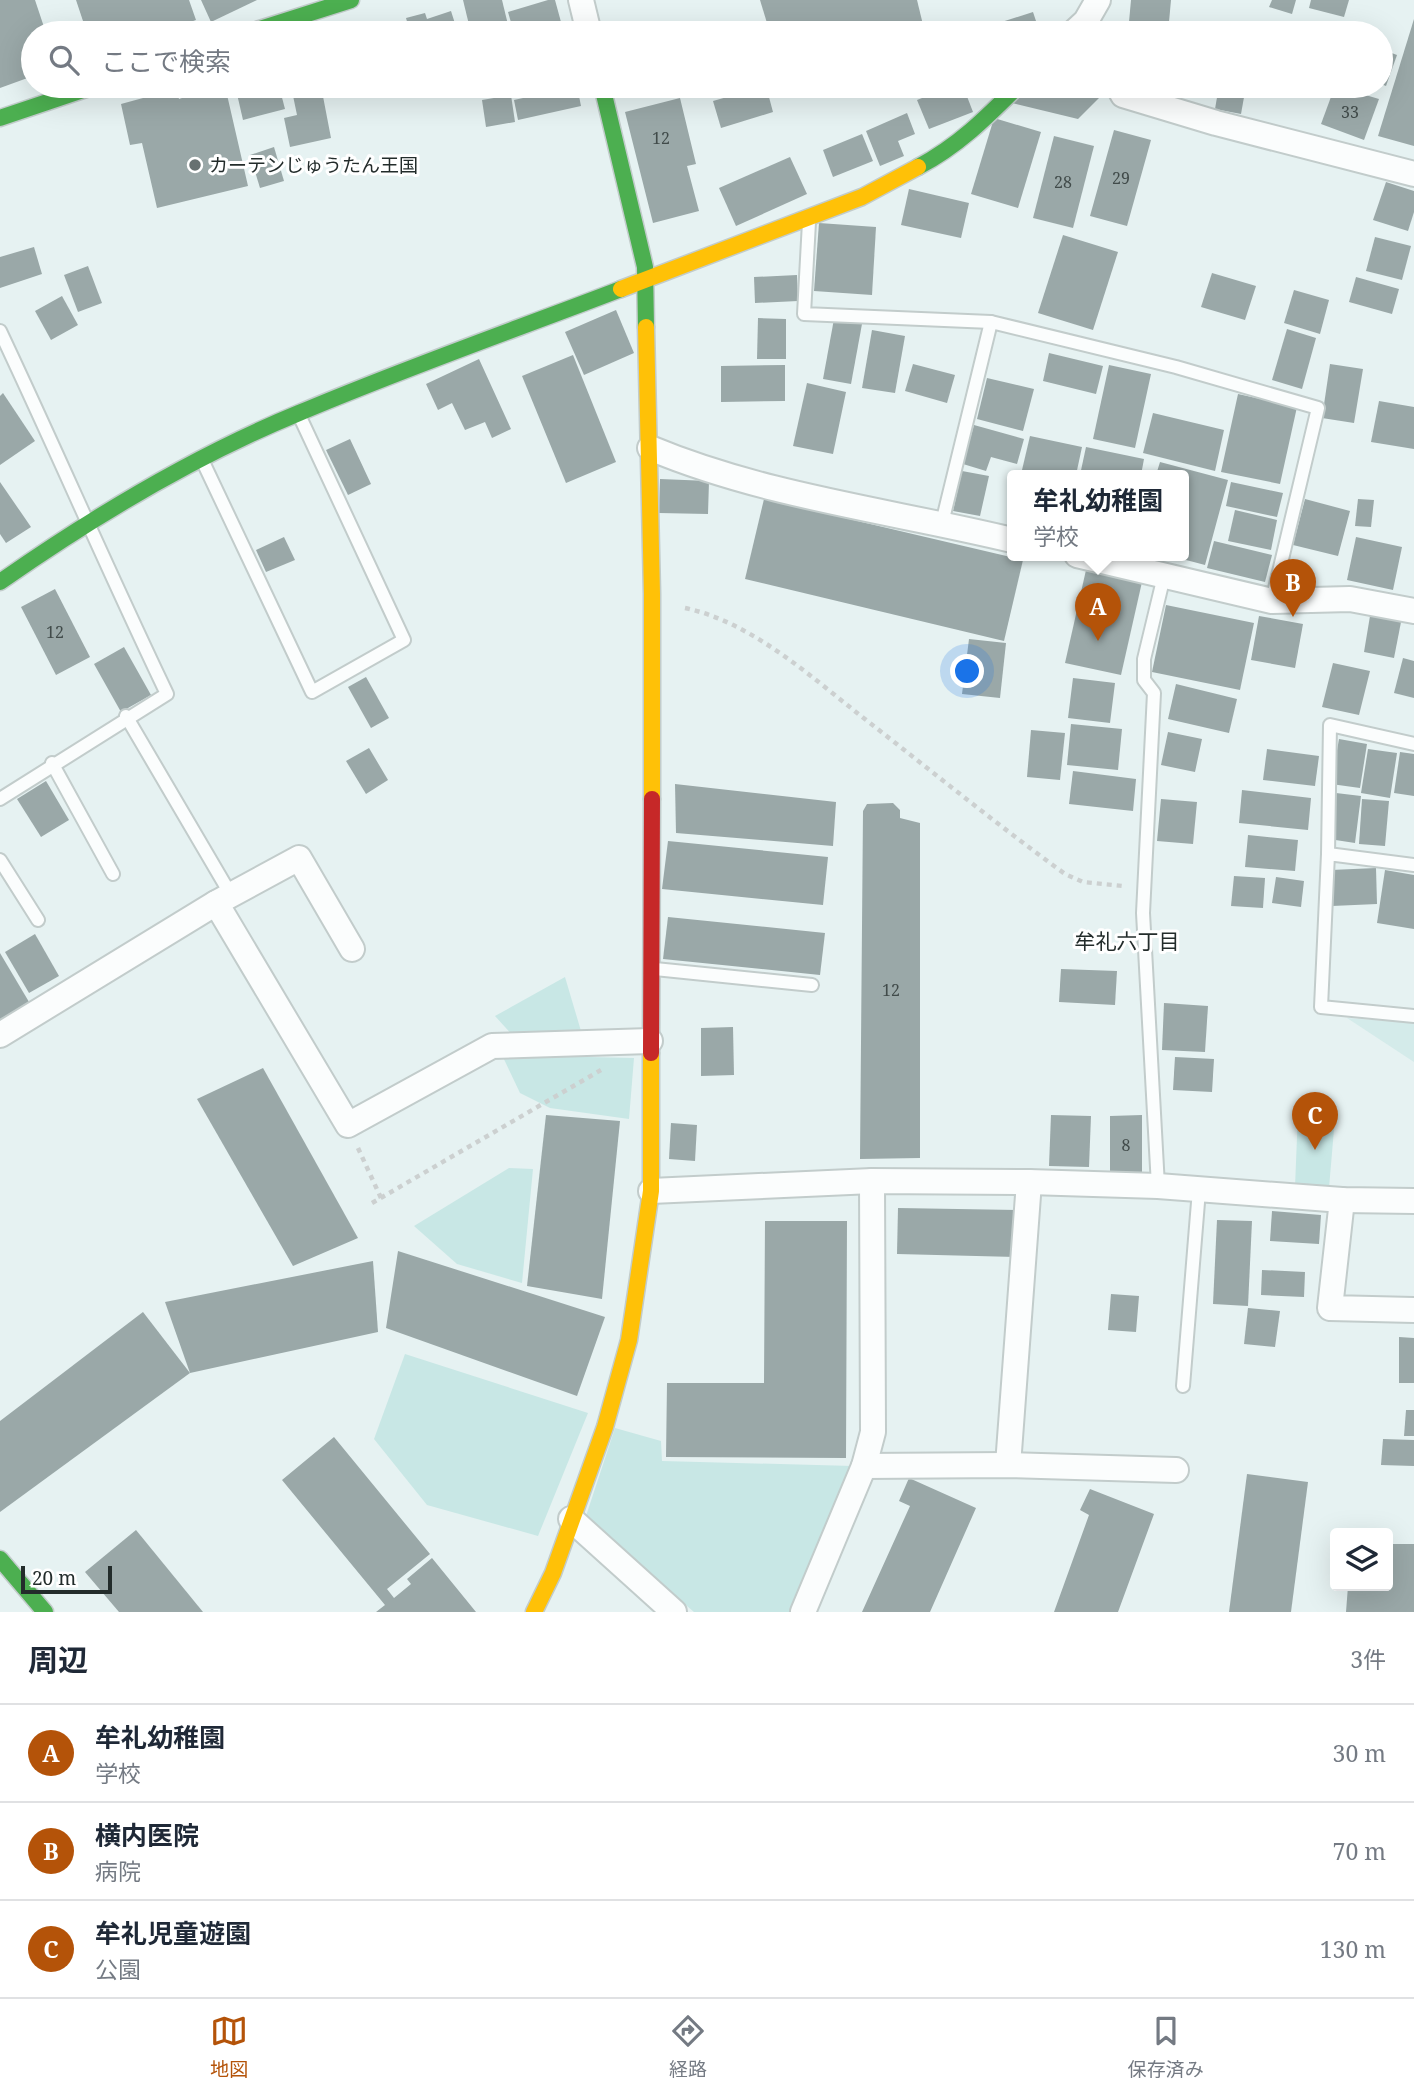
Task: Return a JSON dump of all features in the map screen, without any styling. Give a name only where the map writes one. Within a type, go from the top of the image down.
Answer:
[{"type":"street","points":[[267,21],[274,17],[351,0]]},
{"type":"street","points":[[581,0],[586,21]]},
{"type":"street","points":[[0,118],[59,98]]},
{"type":"street","points":[[534,1612],[552,1573],[605,1427],[629,1340],[651,1191],[652,606],[645,267],[605,98]]},
{"type":"street","points":[[0,582],[88,523],[202,460],[298,413],[862,197],[947,152],[1005,98]]},
{"type":"street","points":[[1133,98],[1414,174]]},
{"type":"street","points":[[650,448],[677,459],[842,505],[942,523],[1007,539]]},
{"type":"street","points":[[1102,561],[1272,601],[1350,599],[1414,611]]},
{"type":"street","points":[[0,1035],[224,899],[299,858],[352,949]]},
{"type":"street","points":[[224,899],[348,1125],[492,1046],[650,1041]]},
{"type":"street","points":[[651,1191],[872,1181],[1029,1182],[1158,1186],[1342,1200],[1414,1201]]},
{"type":"street","points":[[803,1612],[864,1466],[873,1432],[872,1181]]},
{"type":"street","points":[[1008,1465],[1029,1182]]},
{"type":"street","points":[[1342,1200],[1330,1308],[1414,1310]]},
{"type":"street","points":[[864,1466],[1008,1465],[1176,1470]]},
{"type":"street","points":[[571,1519],[674,1612]]},
{"type":"street","points":[[0,1559],[45,1612]]},
{"type":"lane","points":[[810,218],[804,314],[991,322],[1163,363],[1318,408],[1272,601]]},
{"type":"lane","points":[[942,523],[991,322]]},
{"type":"lane","points":[[0,331],[88,523],[93,541],[167,694],[127,716],[0,799]]},
{"type":"lane","points":[[202,460],[312,692],[404,640],[298,413]]},
{"type":"lane","points":[[1158,1186],[1143,913],[1154,693],[1144,680],[1144,659],[1164,576]]},
{"type":"lane","points":[[127,716],[224,899]]},
{"type":"lane","points":[[1414,744],[1330,725],[1328,854],[1321,1007],[1414,1016]]},
{"type":"lane","points":[[52,764],[113,874]]},
{"type":"lane","points":[[1328,854],[1414,865]]},
{"type":"lane","points":[[0,860],[38,920]]},
{"type":"lane","points":[[651,968],[811,985]]},
{"type":"lane","points":[[1183,1386],[1199,1189]]},
{"type":"path","points":[[652,606],[710,614],[755,639],[841,700],[1065,874],[1109,886],[1144,887]]},
{"type":"path","points":[[372,1203],[606,1068]]},
{"type":"path","points":[[348,1125],[381,1198]]},
{"type":"shaded area","points":[[565,977],[581,1031],[514,1037],[495,1016]]},
{"type":"shaded area","points":[[1347,1018],[1414,1023],[1414,1062]]},
{"type":"shaded area","points":[[502,1055],[634,1058],[629,1119],[550,1108],[520,1093]]},
{"type":"shaded area","points":[[1336,1106],[1329,1188],[1295,1187],[1298,1112]]},
{"type":"shaded area","points":[[509,1168],[533,1169],[522,1283],[457,1264],[414,1226]]},
{"type":"shaded area","points":[[405,1354],[588,1413],[538,1536],[427,1505],[374,1439]]},
{"type":"shaded area","points":[[615,1428],[661,1441],[662,1461],[853,1466],[794,1612],[694,1612],[585,1519]]},
{"type":"building","points":[[0,0],[35,0],[42,21],[21,21],[21,80],[0,88]]},
{"type":"building","points":[[76,0],[189,0],[196,20],[193,21],[83,21]]},
{"type":"building","points":[[201,0],[257,0],[213,21],[211,21]]},
{"type":"building","points":[[463,0],[502,0],[507,21],[468,21]]},
{"type":"building","points":[[555,0],[561,21],[511,21],[508,12]]},
{"type":"building","points":[[760,0],[917,0],[922,21],[766,21]]},
{"type":"building","points":[[1131,0],[1171,0],[1169,21],[1129,21]]},
{"type":"building","points":[[1272,0],[1296,0],[1292,14],[1269,7]]},
{"type":"building","points":[[1311,0],[1349,0],[1344,17],[1309,8]]},
{"type":"building","points":[[451,11],[454,21],[407,21],[406,18],[425,13],[427,19]]},
{"type":"building","points":[[1033,12],[1036,21],[1005,21]]},
{"type":"building","points":[[1414,19],[1414,146],[1378,136],[1390,98],[1393,98],[1393,87]]},
{"type":"building","name":"カーテンじゅうたん王国","points":[[143,98],[228,98],[248,186],[157,208],[142,143],[130,145],[121,104]]},
{"type":"building","points":[[238,98],[282,98],[285,109],[243,120]]},
{"type":"building","points":[[293,98],[323,98],[331,138],[290,147],[284,118],[297,115]]},
{"type":"building","points":[[511,98],[515,122],[486,127],[482,100]]},
{"type":"building","points":[[579,98],[581,106],[518,120],[514,100]]},
{"type":"building","points":[[680,98],[696,164],[687,166],[699,211],[653,223],[625,112]]},
{"type":"building","points":[[724,98],[769,98],[773,112],[721,128],[713,101]]},
{"type":"building","points":[[968,98],[973,112],[929,129],[917,100]]},
{"type":"building","points":[[1017,98],[1099,98],[1078,119],[1012,103]]},
{"type":"building","points":[[1217,98],[1244,98],[1241,114],[1215,109]]},
{"type":"building","points":[[1331,98],[1379,99],[1364,140],[1321,124]]},
{"type":"building","points":[[907,113],[915,134],[898,141],[904,156],[880,166],[866,131]]},
{"type":"building","points":[[994,118],[1041,132],[1018,208],[971,194]]},
{"type":"building","points":[[1114,130],[1151,140],[1127,226],[1090,216]]},
{"type":"building","points":[[862,134],[873,161],[833,177],[823,150]]},
{"type":"building","points":[[1054,136],[1094,146],[1073,228],[1033,218]]},
{"type":"building","points":[[274,147],[284,181],[260,188],[250,155]]},
{"type":"building","points":[[790,157],[807,194],[736,226],[719,188]]},
{"type":"building","points":[[1386,182],[1414,191],[1414,212],[1408,231],[1373,220]]},
{"type":"building","points":[[909,189],[969,203],[961,238],[901,225]]},
{"type":"building","points":[[819,223],[876,227],[872,295],[814,291]]},
{"type":"building","points":[[1063,235],[1118,252],[1093,330],[1038,313]]},
{"type":"building","points":[[1375,237],[1411,246],[1402,280],[1366,271]]},
{"type":"building","points":[[34,247],[42,274],[0,288],[0,257]]},
{"type":"building","points":[[88,266],[102,303],[78,312],[64,275]]},
{"type":"building","points":[[1212,273],[1256,286],[1245,320],[1201,307]]},
{"type":"building","points":[[797,275],[798,301],[755,303],[754,277]]},
{"type":"building","points":[[1356,277],[1399,289],[1392,314],[1349,302]]},
{"type":"building","points":[[1294,290],[1329,300],[1320,334],[1284,323]]},
{"type":"building","points":[[62,296],[78,325],[51,340],[35,311]]},
{"type":"building","points":[[616,310],[634,353],[584,375],[565,332]]},
{"type":"building","points":[[758,318],[786,319],[786,359],[757,359]]},
{"type":"building","points":[[834,319],[862,324],[851,384],[823,379]]},
{"type":"building","points":[[1287,329],[1316,338],[1302,389],[1272,380]]},
{"type":"building","points":[[872,330],[905,336],[895,393],[862,388]]},
{"type":"building","points":[[1049,353],[1103,366],[1096,394],[1043,381]]},
{"type":"building","points":[[573,355],[616,462],[566,483],[522,376]]},
{"type":"building","points":[[479,359],[511,429],[492,438],[485,422],[465,430],[452,403],[438,410],[426,384]]},
{"type":"building","points":[[913,364],[955,375],[947,403],[905,391]]},
{"type":"building","points":[[1330,364],[1363,369],[1354,423],[1322,418]]},
{"type":"building","points":[[785,365],[785,401],[721,402],[721,366]]},
{"type":"building","points":[[1109,365],[1151,374],[1135,448],[1093,439]]},
{"type":"building","points":[[987,378],[1034,389],[1023,431],[977,419]]},
{"type":"building","points":[[807,383],[846,392],[833,454],[793,446]]},
{"type":"building","points":[[3,393],[35,441],[0,465],[0,396]]},
{"type":"building","points":[[1238,394],[1297,407],[1280,484],[1221,472]]},
{"type":"building","points":[[1379,401],[1414,407],[1414,449],[1371,442]]},
{"type":"building","points":[[1153,413],[1224,430],[1215,471],[1143,453]]},
{"type":"building","points":[[974,425],[1024,439],[1017,464],[991,457],[986,471],[963,464]]},
{"type":"building","points":[[1030,436],[1082,447],[1077,470],[1022,470]]},
{"type":"building","points":[[350,439],[371,484],[348,495],[326,450]]},
{"type":"building","points":[[1086,447],[1144,459],[1142,470],[1081,470]]},
{"type":"building","points":[[1160,462],[1228,480],[1205,565],[1189,561],[1189,470],[1158,470]]},
{"type":"building","points":[[962,471],[989,476],[980,516],[953,511]]},
{"type":"building","points":[[660,479],[709,481],[708,514],[659,513]]},
{"type":"building","points":[[0,482],[31,527],[6,543],[0,534]]},
{"type":"building","points":[[1231,482],[1283,493],[1277,517],[1226,506]]},
{"type":"building","points":[[764,499],[1007,556],[1007,561],[1023,561],[1004,641],[745,579]]},
{"type":"building","points":[[1305,499],[1350,511],[1338,556],[1293,545]]},
{"type":"building","points":[[1358,499],[1374,500],[1371,527],[1355,526]]},
{"type":"building","points":[[1235,510],[1277,520],[1271,550],[1228,541]]},
{"type":"building","points":[[284,537],[295,560],[266,572],[256,550]]},
{"type":"building","points":[[1356,537],[1402,547],[1393,590],[1347,580]]},
{"type":"building","points":[[1214,541],[1272,555],[1265,582],[1207,568]]},
{"type":"building","points":[[1086,570],[1142,582],[1121,675],[1065,663]]},
{"type":"building","points":[[55,589],[90,657],[56,675],[21,607]]},
{"type":"building","points":[[1166,605],[1254,623],[1240,690],[1152,672]]},
{"type":"building","points":[[1259,616],[1303,624],[1295,668],[1251,660]]},
{"type":"building","points":[[1370,616],[1401,622],[1394,658],[1364,652]]},
{"type":"building","points":[[969,639],[1006,643],[1000,698],[962,694]]},
{"type":"building","points":[[124,647],[151,695],[121,712],[94,664]]},
{"type":"building","points":[[1403,658],[1414,661],[1414,698],[1394,693]]},
{"type":"building","points":[[1333,663],[1370,671],[1359,715],[1322,707]]},
{"type":"building","points":[[366,677],[389,718],[371,728],[348,687]]},
{"type":"building","points":[[1073,678],[1115,683],[1110,723],[1068,718]]},
{"type":"building","points":[[1176,684],[1237,699],[1229,733],[1168,719]]},
{"type":"building","points":[[1071,724],[1122,729],[1118,770],[1067,765]]},
{"type":"building","points":[[1031,730],[1065,733],[1060,780],[1027,777]]},
{"type":"building","points":[[1168,732],[1202,739],[1195,772],[1161,765]]},
{"type":"building","points":[[1339,739],[1367,744],[1360,788],[1331,784]]},
{"type":"building","points":[[369,748],[388,780],[366,794],[346,761]]},
{"type":"building","points":[[1267,749],[1319,756],[1315,786],[1263,780]]},
{"type":"building","points":[[1368,749],[1397,753],[1390,798],[1361,793]]},
{"type":"building","points":[[1400,752],[1414,754],[1414,796],[1394,793]]},
{"type":"building","points":[[1073,771],[1136,779],[1133,811],[1069,804]]},
{"type":"building","points":[[46,781],[69,820],[41,837],[17,799]]},
{"type":"building","points":[[675,784],[836,802],[833,846],[676,833]]},
{"type":"building","points":[[1242,790],[1311,798],[1308,830],[1239,823]]},
{"type":"building","points":[[1336,793],[1361,796],[1355,843],[1329,839]]},
{"type":"building","points":[[1161,799],[1197,802],[1193,844],[1157,841]]},
{"type":"building","points":[[1362,799],[1389,801],[1385,846],[1359,844]]},
{"type":"building","points":[[893,803],[900,810],[900,818],[920,823],[920,1158],[860,1159],[863,811],[867,804]]},
{"type":"building","points":[[1248,835],[1298,840],[1295,871],[1245,867]]},
{"type":"building","points":[[668,841],[828,857],[823,905],[662,889]]},
{"type":"building","points":[[1376,868],[1377,904],[1332,906],[1331,870]]},
{"type":"building","points":[[1385,870],[1414,875],[1414,929],[1377,923]]},
{"type":"building","points":[[1234,876],[1265,878],[1263,908],[1231,906]]},
{"type":"building","points":[[1276,877],[1304,881],[1301,907],[1272,903]]},
{"type":"building","points":[[668,917],[825,933],[820,975],[663,959]]},
{"type":"building","points":[[35,934],[59,976],[29,993],[5,952]]},
{"type":"building","points":[[0,953],[32,1007],[0,1024]]},
{"type":"building","points":[[1061,969],[1117,971],[1115,1005],[1059,1002]]},
{"type":"building","points":[[1164,1003],[1208,1006],[1205,1052],[1162,1050]]},
{"type":"building","points":[[733,1027],[734,1075],[701,1076],[701,1028]]},
{"type":"building","points":[[1175,1057],[1214,1059],[1212,1092],[1173,1090]]},
{"type":"building","points":[[263,1068],[358,1238],[293,1266],[197,1099]]},
{"type":"building","points":[[546,1115],[620,1121],[602,1299],[527,1286]]},
{"type":"building","points":[[1051,1115],[1091,1116],[1089,1167],[1049,1166]]},
{"type":"building","points":[[1142,1115],[1142,1175],[1110,1175],[1110,1116]]},
{"type":"building","points":[[671,1123],[697,1125],[695,1161],[669,1159]]},
{"type":"building","points":[[898,1208],[1017,1210],[1016,1257],[897,1254]]},
{"type":"building","points":[[1272,1211],[1321,1215],[1319,1244],[1270,1241]]},
{"type":"building","points":[[1217,1220],[1252,1221],[1248,1306],[1213,1304]]},
{"type":"building","points":[[765,1221],[847,1221],[846,1458],[666,1457],[667,1383],[764,1383]]},
{"type":"building","points":[[398,1251],[605,1317],[577,1396],[386,1328]]},
{"type":"building","points":[[373,1261],[378,1332],[190,1373],[165,1302]]},
{"type":"building","points":[[1262,1270],[1305,1272],[1304,1297],[1261,1295]]},
{"type":"building","points":[[1111,1294],[1139,1296],[1136,1332],[1108,1330]]},
{"type":"building","points":[[1248,1308],[1280,1311],[1275,1347],[1244,1344]]},
{"type":"building","points":[[143,1312],[190,1373],[0,1512],[0,1421]]},
{"type":"building","points":[[1399,1337],[1414,1338],[1414,1383],[1399,1383]]},
{"type":"building","points":[[1406,1410],[1414,1410],[1414,1436],[1404,1436]]},
{"type":"building","points":[[334,1437],[430,1554],[387,1589],[394,1598],[411,1584],[407,1579],[432,1558],[476,1612],[376,1612],[385,1605],[282,1480]]},
{"type":"building","points":[[1383,1439],[1414,1440],[1414,1466],[1381,1465]]},
{"type":"building","points":[[1247,1474],[1308,1482],[1291,1612],[1229,1612]]},
{"type":"building","points":[[909,1478],[976,1508],[930,1612],[862,1612],[910,1506],[899,1501]]},
{"type":"building","points":[[1090,1489],[1154,1514],[1118,1612],[1054,1612],[1089,1515],[1080,1510]]},
{"type":"building","points":[[136,1530],[203,1612],[119,1612],[85,1572]]},
{"type":"building","points":[[1393,1544],[1414,1544],[1414,1612],[1346,1612],[1348,1591],[1393,1591]]},
{"type":"traffic: fast","points":[[285,21],[351,0]]},
{"type":"traffic: fast","points":[[0,118],[59,98]]},
{"type":"traffic: fast","points":[[605,98],[645,267],[646,327]]},
{"type":"traffic: fast","points":[[918,167],[959,141],[1006,98]]},
{"type":"traffic: fast","points":[[0,582],[108,511],[221,448],[379,380],[621,289]]},
{"type":"traffic: fast","points":[[0,1559],[45,1612]]},
{"type":"traffic: slow","points":[[621,289],[862,197],[918,167]]},
{"type":"traffic: slow","points":[[646,327],[652,594],[652,799]]},
{"type":"traffic: slow","points":[[534,1612],[553,1573],[605,1427],[629,1340],[651,1191],[651,1053]]},
{"type":"traffic: jam","points":[[651,1053],[652,799]]},
{"type":"place","name":"カーテンじゅうたん王国","points":[[195,165]]},
{"type":"place","name":"横内医院","points":[[1293,617]]},
{"type":"place","name":"牟礼幼稚園","points":[[1098,641]]},
{"type":"place","name":"牟礼児童遊園","points":[[1315,1150]]},
{"type":"district","name":"牟礼六丁目","points":[[1127,942]]}]
